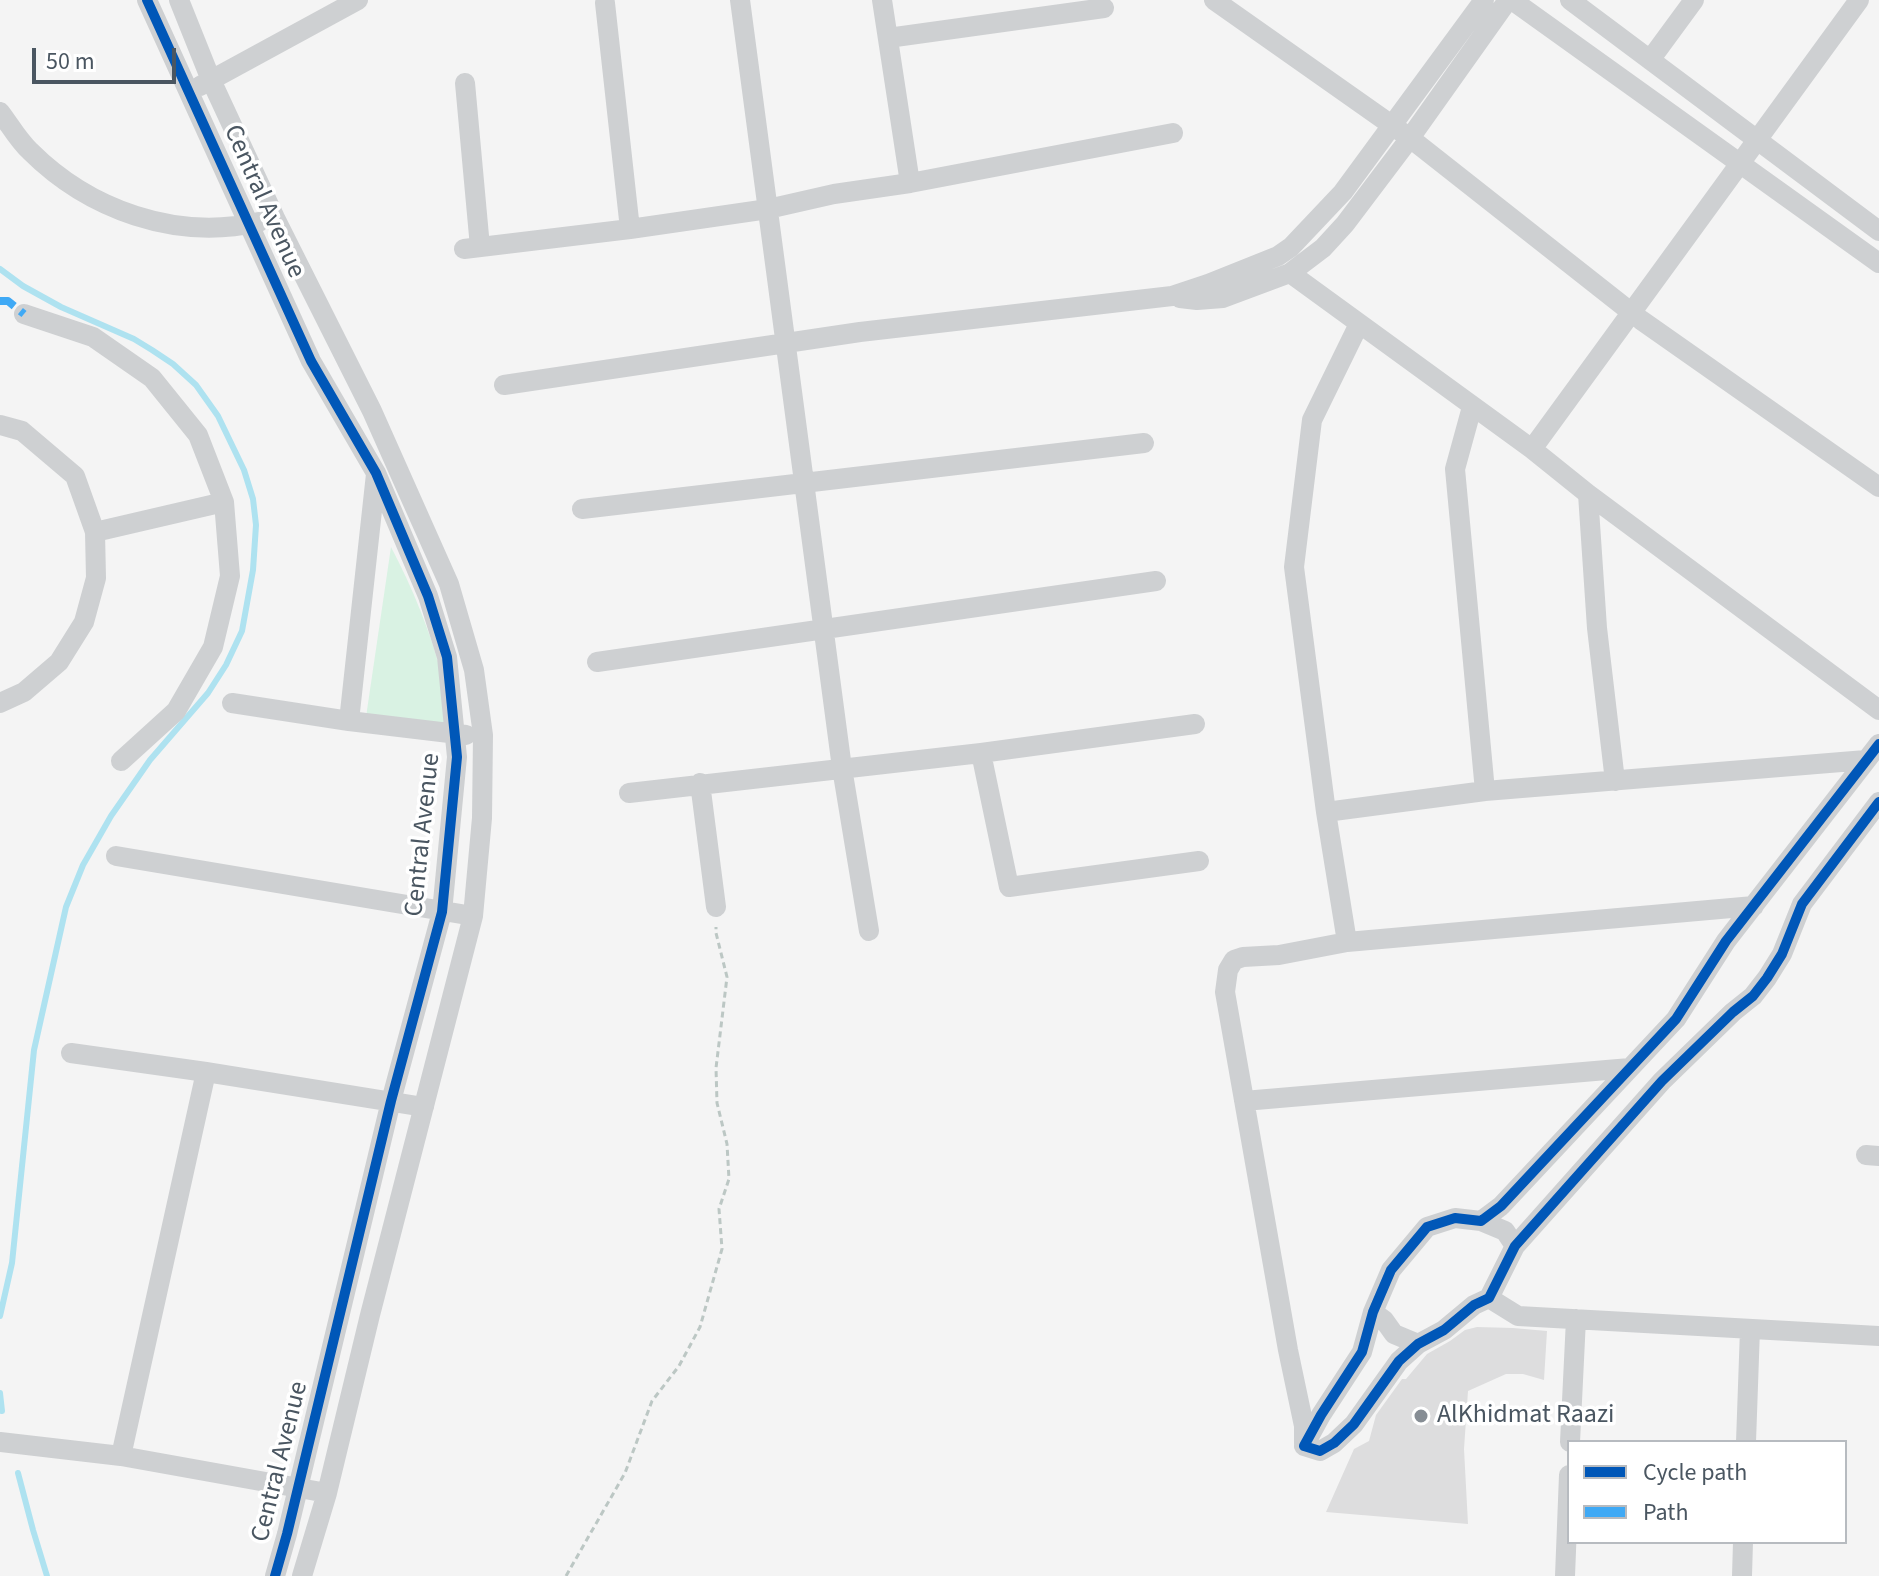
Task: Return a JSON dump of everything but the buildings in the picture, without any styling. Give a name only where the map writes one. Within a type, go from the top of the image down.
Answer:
[{"type":"street","name":"Central Avenue","points":[[147,0],[311,361],[376,473],[428,596],[447,657],[457,757],[442,912],[391,1101],[275,1576]]},
{"type":"street","name":"Central Avenue","points":[[179,0],[211,80],[275,218],[372,411],[449,584],[474,670],[483,735],[482,818],[473,916],[327,1493],[302,1576]]},
{"type":"street","points":[[188,91],[356,0]]},
{"type":"street","points":[[740,0],[842,768],[869,931]]},
{"type":"street","points":[[882,0],[910,183]]},
{"type":"street","points":[[1214,0],[1410,138],[1631,312],[1879,487]]},
{"type":"street","points":[[504,385],[860,332],[1172,296],[1259,264],[1291,247],[1343,192],[1484,0]]},
{"type":"street","points":[[1172,296],[1197,300],[1223,298],[1290,273],[1323,248],[1410,138],[1510,0],[1879,263]]},
{"type":"street","points":[[1570,0],[1756,139],[1876,223]]},
{"type":"street","points":[[1650,60],[1694,0]]},
{"type":"street","points":[[1532,449],[1859,0]]},
{"type":"street","points":[[605,3],[630,229]]},
{"type":"street","points":[[888,38],[1104,8]]},
{"type":"street","points":[[465,83],[472,248],[768,209],[834,194],[910,183],[1173,133]]},
{"type":"street","points":[[0,112],[28,149],[64,182],[106,206],[152,221],[200,228],[249,224],[275,218]]},
{"type":"street","points":[[1290,273],[1532,449],[1879,710]]},
{"type":"street","points":[[24,314],[93,337],[152,378],[198,435],[224,502],[230,576],[213,647],[176,711],[121,761]]},
{"type":"street","points":[[1347,942],[1326,812],[1294,567],[1312,420],[1359,324]]},
{"type":"street","points":[[1472,407],[1455,469],[1485,791]]},
{"type":"street","points":[[349,721],[376,473],[372,411]]},
{"type":"street","points":[[0,425],[22,431],[75,476],[95,532],[96,578],[84,622],[59,662],[24,692],[0,703]]},
{"type":"street","points":[[582,509],[1144,443]]},
{"type":"street","points":[[1588,494],[1597,628],[1615,781]]},
{"type":"street","points":[[95,532],[224,502]]},
{"type":"street","points":[[597,662],[1156,581]]},
{"type":"street","points":[[232,703],[349,721],[483,735]]},
{"type":"street","points":[[629,793],[981,753],[1195,724]]},
{"type":"street","points":[[1326,812],[1485,791],[1615,781],[1873,752]]},
{"type":"street","points":[[1481,1221],[1501,1206],[1676,1019],[1726,941],[1873,752]]},
{"type":"street","points":[[981,753],[1009,887],[1199,861]]},
{"type":"street","points":[[700,783],[716,907]]},
{"type":"street","points":[[1304,1446],[1320,1451],[1334,1443],[1354,1424],[1399,1361],[1418,1344],[1489,1298],[1515,1246],[1662,1081],[1760,987],[1782,954],[1802,904],[1879,802]]},
{"type":"street","points":[[116,856],[473,916]]},
{"type":"street","points":[[1304,1446],[1304,1426],[1225,992],[1228,970],[1234,960],[1347,942],[1754,906]]},
{"type":"street","points":[[71,1053],[424,1107]]},
{"type":"street","points":[[1244,1101],[1630,1068]]},
{"type":"street","points":[[121,1456],[206,1072]]},
{"type":"street","points":[[1304,1446],[1362,1352],[1373,1312],[1391,1270],[1427,1227],[1455,1218],[1481,1221],[1505,1231],[1515,1246]]},
{"type":"street","points":[[1489,1298],[1518,1316],[1879,1336]]},
{"type":"street","points":[[1373,1312],[1384,1320],[1394,1334],[1418,1344]]},
{"type":"street","points":[[1570,1440],[1576,1319]]},
{"type":"street","points":[[1746,1440],[1750,1329]]},
{"type":"street","points":[[0,1442],[121,1456],[327,1493]]},
{"type":"street","points":[[1565,1576],[1567,1526]]},
{"type":"street","points":[[1742,1576],[1743,1544]]},
{"type":"path","points":[[566,1576],[625,1473],[652,1401],[679,1366],[700,1327],[722,1249],[719,1209],[729,1179],[727,1144],[717,1103],[716,1068],[727,977],[716,933],[716,907]]},
{"type":"green space","points":[[391,547],[432,643],[443,683],[449,727],[366,717]]},
{"type":"waterway","points":[[0,269],[61,307],[134,339],[173,364],[196,385],[218,416],[244,470],[253,499],[256,525],[253,570],[242,631],[226,665],[208,693],[150,760],[111,816],[83,865],[66,907],[34,1050],[12,1263],[0,1316]]},
{"type":"waterway","points":[[0,1393],[2,1411]]},
{"type":"waterway","points":[[18,1473],[47,1576]]},
{"type":"marked path","points":[[0,301],[8,301],[24,314]]},
{"type":"cycle path","points":[[147,0],[311,361],[376,473],[428,596],[447,657],[457,757],[442,912],[391,1101],[275,1576]]},
{"type":"cycle path","points":[[1879,744],[1726,941],[1676,1019],[1501,1206],[1481,1221],[1455,1218],[1427,1227],[1391,1270],[1373,1312],[1362,1352],[1304,1446],[1320,1451],[1334,1443],[1354,1424],[1399,1361],[1418,1344],[1489,1298],[1515,1246],[1662,1081],[1753,996],[1782,954],[1802,904],[1879,802]]},
{"type":"place","name":"AlKhidmat Raazi","points":[[1421,1416]]}]
